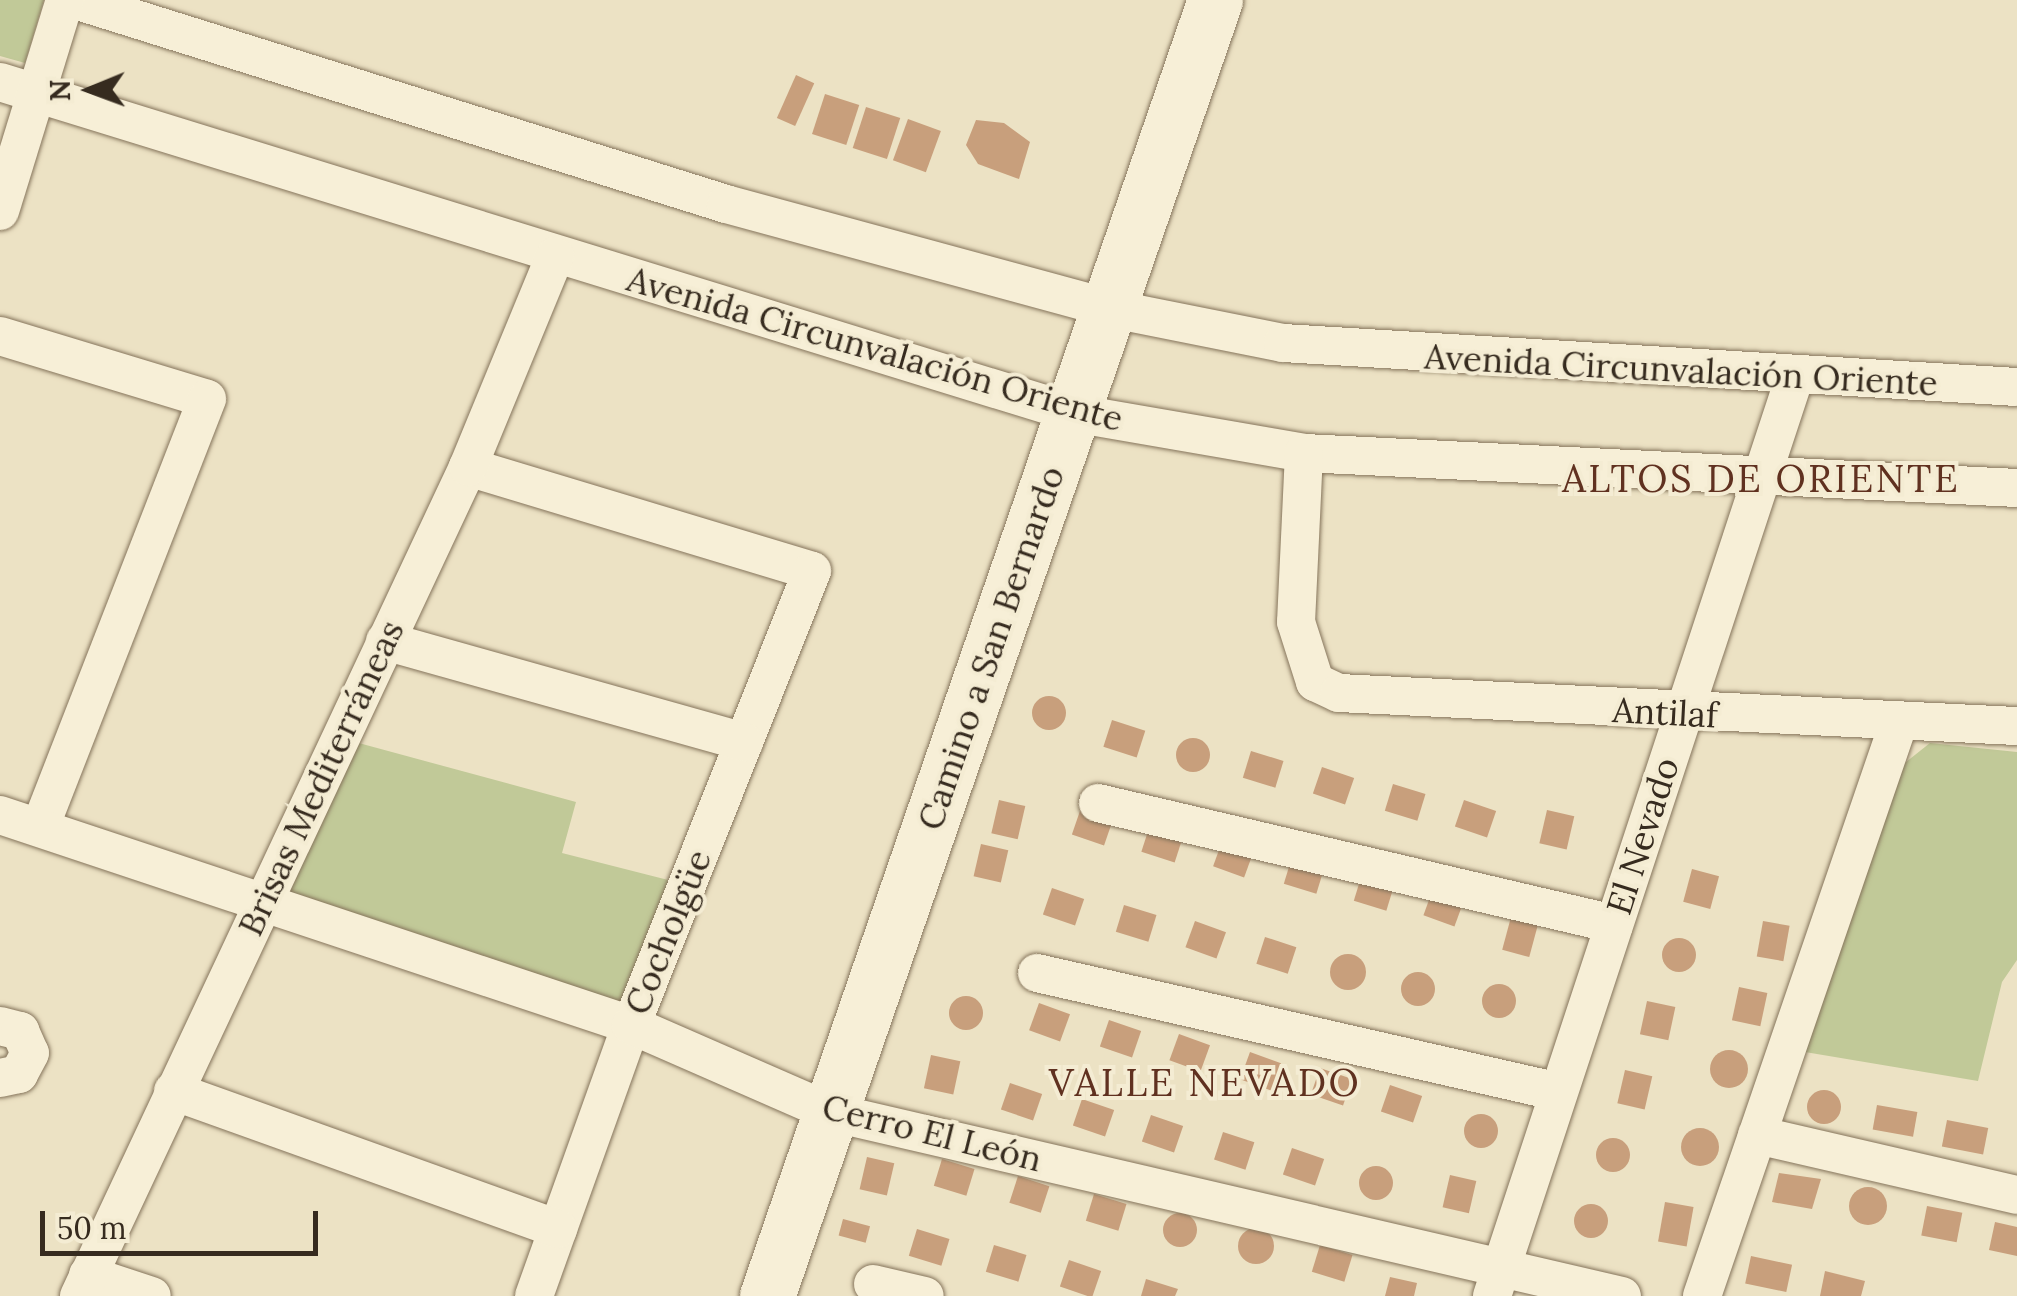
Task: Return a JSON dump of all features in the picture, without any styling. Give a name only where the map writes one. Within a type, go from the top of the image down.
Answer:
[{"type":"street","points":[[0,212],[65,0]]},
{"type":"street","name":"Avenida Circunvalación Oriente","points":[[75,0],[726,204],[1108,308],[1398,356],[2017,387]]},
{"type":"street","name":"Camino a San Bernardo","points":[[767,1296],[1215,0]]},
{"type":"street","name":"Avenida Circunvalación Oriente","points":[[0,82],[1072,413],[1304,453],[1761,479],[2017,488]]},
{"type":"street","name":"Brisas Mediterráneas","points":[[84,1286],[468,467],[555,256]]},
{"type":"street","points":[[0,336],[207,399],[40,827]]},
{"type":"street","name":"El Nevado","points":[[1496,1282],[1795,376]]},
{"type":"street","name":"Antilaf","points":[[1304,453],[1296,622],[1315,682],[1339,692],[1684,715],[2017,726]]},
{"type":"street","name":"Cocholgüe","points":[[468,467],[812,571],[631,1025],[534,1296]]},
{"type":"street","points":[[385,641],[744,742]]},
{"type":"street","points":[[1702,1296],[1899,722]]},
{"type":"street","points":[[1098,803],[1614,924]]},
{"type":"street","name":"Cerro El León","points":[[0,816],[631,1025],[830,1112],[1496,1282],[1622,1296]]},
{"type":"street","points":[[1037,973],[1559,1092]]},
{"type":"street","points":[[0,1026],[20,1031],[30,1054],[19,1074],[0,1078]]},
{"type":"street","points":[[173,1091],[558,1229]]},
{"type":"street","points":[[1757,1135],[2017,1195]]},
{"type":"street","points":[[872,1284],[925,1296]]},
{"type":"street","points":[[84,1286],[152,1296]]},
{"type":"green space","points":[[0,0],[44,0],[25,63],[0,56]]},
{"type":"green space","points":[[355,742],[576,802],[562,853],[676,882],[625,1008],[279,899]]},
{"type":"green space","points":[[1930,743],[2017,752],[2017,960],[2002,982],[1978,1081],[1805,1052],[1901,766]]},
{"type":"building","points":[[796,75],[814,83],[795,126],[777,118]]},
{"type":"building","points":[[825,94],[859,105],[846,145],[812,134]]},
{"type":"building","points":[[866,107],[900,118],[887,159],[853,148]]},
{"type":"building","points":[[908,119],[941,131],[926,172],[893,160]]},
{"type":"building","points":[[976,120],[1004,123],[1030,142],[1019,179],[978,164],[966,145]]},
{"type":"building","points":[[1049,696],[1061,701],[1066,713],[1061,725],[1049,730],[1037,725],[1032,713],[1037,701]]},
{"type":"building","points":[[1112,720],[1145,731],[1137,757],[1103,747]]},
{"type":"building","points":[[1193,738],[1205,743],[1210,755],[1205,767],[1193,772],[1181,767],[1176,755],[1181,743]]},
{"type":"building","points":[[1251,751],[1284,761],[1275,788],[1243,778]]},
{"type":"building","points":[[1322,767],[1354,778],[1345,805],[1313,793]]},
{"type":"building","points":[[1393,784],[1426,794],[1417,821],[1385,811]]},
{"type":"building","points":[[999,800],[1025,806],[1018,839],[991,833]]},
{"type":"building","points":[[1464,800],[1496,811],[1487,838],[1455,826]]},
{"type":"building","points":[[1081,808],[1113,819],[1104,846],[1072,834]]},
{"type":"building","points":[[1547,810],[1574,816],[1567,849],[1539,843]]},
{"type":"building","points":[[1150,825],[1183,836],[1175,862],[1141,852]]},
{"type":"building","points":[[1223,839],[1254,850],[1244,878],[1213,866]]},
{"type":"building","points":[[981,844],[1008,850],[1001,882],[974,876]]},
{"type":"building","points":[[1292,857],[1325,867],[1316,894],[1284,884]]},
{"type":"building","points":[[1692,869],[1719,876],[1710,909],[1683,902]]},
{"type":"building","points":[[1362,874],[1395,884],[1386,911],[1354,901]]},
{"type":"building","points":[[1052,888],[1084,899],[1075,926],[1043,914]]},
{"type":"building","points":[[1433,889],[1464,900],[1454,927],[1423,915]]},
{"type":"building","points":[[1124,905],[1157,915],[1148,942],[1116,932]]},
{"type":"building","points":[[1511,917],[1538,924],[1529,957],[1502,950]]},
{"type":"building","points":[[1195,921],[1226,932],[1216,959],[1185,947]]},
{"type":"building","points":[[1763,921],[1790,926],[1783,961],[1757,956]]},
{"type":"building","points":[[1265,937],[1296,947],[1288,974],[1256,964]]},
{"type":"building","points":[[1679,938],[1691,943],[1696,955],[1691,967],[1679,972],[1667,967],[1662,955],[1667,943]]},
{"type":"building","points":[[1348,954],[1360,960],[1366,972],[1360,984],[1348,990],[1336,984],[1330,972],[1336,960]]},
{"type":"building","points":[[1418,972],[1430,977],[1435,989],[1430,1001],[1418,1006],[1406,1001],[1401,989],[1406,977]]},
{"type":"building","points":[[1499,984],[1511,989],[1516,1001],[1511,1013],[1499,1018],[1487,1013],[1482,1001],[1487,989]]},
{"type":"building","points":[[1739,987],[1767,993],[1760,1026],[1732,1020]]},
{"type":"building","points":[[966,996],[978,1001],[983,1013],[978,1025],[966,1030],[954,1025],[949,1013],[954,1001]]},
{"type":"building","points":[[1647,1001],[1675,1007],[1668,1040],[1640,1034]]},
{"type":"building","points":[[1039,1003],[1070,1014],[1060,1042],[1029,1030]]},
{"type":"building","points":[[1109,1020],[1141,1031],[1132,1058],[1100,1046]]},
{"type":"building","points":[[1179,1034],[1210,1045],[1200,1072],[1169,1060]]},
{"type":"building","points":[[1729,1050],[1742,1056],[1748,1069],[1742,1082],[1729,1088],[1716,1082],[1710,1069],[1716,1056]]},
{"type":"building","points":[[1250,1052],[1281,1063],[1271,1091],[1240,1079]]},
{"type":"building","points":[[931,1055],[960,1061],[953,1094],[924,1088]]},
{"type":"building","points":[[1320,1068],[1352,1079],[1343,1106],[1311,1094]]},
{"type":"building","points":[[1625,1070],[1652,1076],[1645,1109],[1617,1103]]},
{"type":"building","points":[[1010,1083],[1042,1094],[1033,1121],[1001,1109]]},
{"type":"building","points":[[1390,1085],[1422,1096],[1413,1123],[1381,1111]]},
{"type":"building","points":[[1824,1090],[1836,1095],[1841,1107],[1836,1119],[1824,1124],[1812,1119],[1807,1107],[1812,1095]]},
{"type":"building","points":[[1082,1099],[1114,1110],[1105,1137],[1073,1125]]},
{"type":"building","points":[[1877,1105],[1917,1112],[1913,1137],[1873,1130]]},
{"type":"building","points":[[1481,1114],[1493,1119],[1498,1131],[1493,1143],[1481,1148],[1469,1143],[1464,1131],[1469,1119]]},
{"type":"building","points":[[1151,1115],[1183,1126],[1174,1153],[1142,1141]]},
{"type":"building","points":[[1947,1120],[1988,1128],[1983,1155],[1942,1147]]},
{"type":"building","points":[[1700,1128],[1714,1133],[1719,1147],[1714,1161],[1700,1166],[1686,1161],[1681,1147],[1686,1133]]},
{"type":"building","points":[[1223,1132],[1254,1142],[1245,1170],[1214,1160]]},
{"type":"building","points":[[1613,1138],[1625,1143],[1630,1155],[1625,1167],[1613,1172],[1601,1167],[1596,1155],[1601,1143]]},
{"type":"building","points":[[1292,1148],[1324,1159],[1315,1186],[1283,1174]]},
{"type":"building","points":[[867,1157],[894,1163],[887,1195],[860,1189]]},
{"type":"building","points":[[942,1159],[975,1169],[966,1196],[934,1186]]},
{"type":"building","points":[[1376,1166],[1388,1171],[1393,1183],[1388,1195],[1376,1200],[1364,1195],[1359,1183],[1364,1171]]},
{"type":"building","points":[[1779,1173],[1821,1179],[1812,1209],[1772,1202]]},
{"type":"building","points":[[1450,1175],[1476,1181],[1469,1213],[1443,1207]]},
{"type":"building","points":[[1018,1176],[1049,1186],[1041,1213],[1009,1203]]},
{"type":"building","points":[[1868,1187],[1881,1193],[1887,1206],[1881,1219],[1868,1225],[1855,1219],[1849,1206],[1855,1193]]},
{"type":"building","points":[[1094,1194],[1127,1204],[1118,1231],[1086,1221]]},
{"type":"building","points":[[1665,1202],[1694,1207],[1687,1246],[1658,1241]]},
{"type":"building","points":[[1591,1204],[1603,1209],[1608,1221],[1603,1233],[1591,1238],[1579,1233],[1574,1221],[1579,1209]]},
{"type":"building","points":[[1927,1206],[1962,1213],[1957,1242],[1921,1235]]},
{"type":"building","points":[[1180,1213],[1192,1218],[1197,1230],[1192,1242],[1180,1247],[1168,1242],[1163,1230],[1168,1218]]},
{"type":"building","points":[[843,1219],[870,1226],[866,1243],[839,1235]]},
{"type":"building","points":[[1995,1222],[2017,1227],[2017,1256],[1989,1250]]},
{"type":"building","points":[[1256,1228],[1268,1234],[1274,1246],[1268,1258],[1256,1264],[1244,1258],[1238,1246],[1244,1234]]},
{"type":"building","points":[[917,1229],[950,1239],[941,1266],[909,1256]]},
{"type":"building","points":[[994,1245],[1027,1255],[1018,1282],[986,1272]]},
{"type":"building","points":[[1320,1245],[1353,1255],[1344,1282],[1312,1272]]},
{"type":"building","points":[[1751,1256],[1792,1265],[1786,1292],[1745,1283]]},
{"type":"building","points":[[1069,1260],[1101,1271],[1093,1296],[1060,1286]]},
{"type":"building","points":[[1825,1271],[1865,1281],[1861,1296],[1820,1296]]},
{"type":"building","points":[[1390,1277],[1417,1283],[1414,1296],[1385,1296]]},
{"type":"building","points":[[1146,1279],[1178,1289],[1175,1296],[1141,1296]]},
{"type":"district","name":"ALTOS DE ORIENTE","points":[[1761,479]]},
{"type":"district","name":"VALLE NEVADO","points":[[1205,1083]]}]
